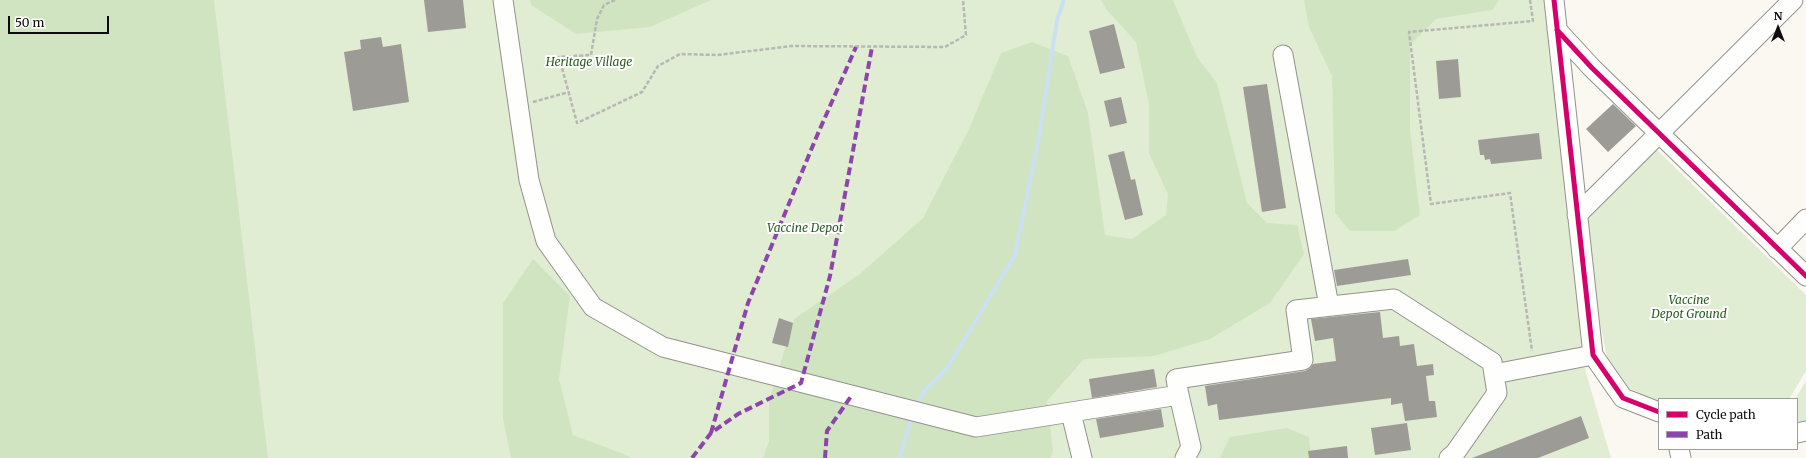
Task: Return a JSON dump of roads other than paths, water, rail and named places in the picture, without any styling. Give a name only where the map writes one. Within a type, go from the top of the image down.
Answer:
[{"type":"street","points":[[503,0],[529,180],[546,241],[593,307],[663,347],[976,427],[1179,395]]},
{"type":"street","points":[[1554,0],[1593,355],[1623,398],[1658,412]]},
{"type":"street","points":[[1577,215],[1794,0]]},
{"type":"street","points":[[1557,30],[1592,68],[1806,276]]},
{"type":"street","points":[[1284,55],[1329,306]]},
{"type":"street","points":[[1777,249],[1806,219]]},
{"type":"street","points":[[1185,458],[1191,447],[1176,379],[1303,360],[1296,310],[1394,299],[1492,362],[1497,393],[1455,453],[1449,458]]},
{"type":"street","points":[[1494,374],[1593,355]]},
{"type":"street","points":[[1071,413],[1082,458]]},
{"type":"waterway","points":[[916,407],[922,394],[948,367],[1015,255],[1039,137],[1057,20],[1064,0]]},
{"type":"waterway","points":[[899,458],[912,417]]},
{"type":"park label","name":"Heritage Village","points":[[589,63]]},
{"type":"park label","name":"Vaccine Depot","points":[[805,229]]},
{"type":"park label","name":"Vaccine Depot Ground","points":[[1689,308]]}]
